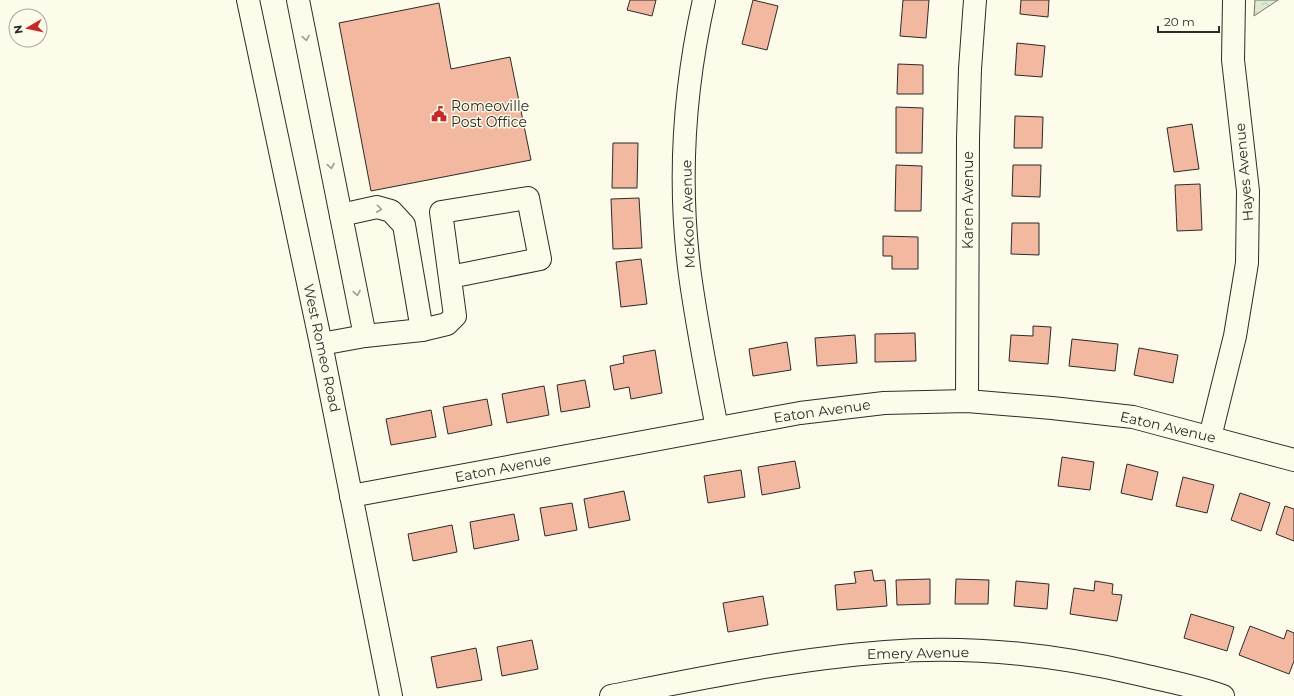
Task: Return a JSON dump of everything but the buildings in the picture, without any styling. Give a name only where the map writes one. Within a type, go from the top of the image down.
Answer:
[{"type":"street","name":"West Romeo Road","points":[[248,0],[321,344],[391,696]]},
{"type":"street","points":[[298,0],[365,336]]},
{"type":"street","name":"McKool Avenue","points":[[704,0],[691,71],[685,156],[686,217],[690,274],[717,428]]},
{"type":"street","name":"Karen Avenue","points":[[967,401],[968,139],[970,70],[975,0]]},
{"type":"street","name":"Hayes Avenue","points":[[1210,437],[1235,336],[1247,263],[1248,191],[1233,60],[1234,0]]},
{"type":"street","points":[[321,344],[365,336],[422,330],[447,324],[456,316],[450,276],[441,212],[528,198],[540,259],[450,276]]},
{"type":"street","points":[[341,215],[377,207],[391,211],[404,225],[422,330]]},
{"type":"street","name":"Eaton Avenue","points":[[351,496],[800,413],[884,403],[967,401],[1133,417],[1294,460]]},
{"type":"street","name":"Emery Avenue","points":[[611,696],[766,666],[886,652],[932,650],[1037,655],[1113,668],[1205,690],[1223,696]]},
{"type":"green space","points":[[1255,0],[1278,0],[1254,16]]},
{"type":"place","name":"Romeoville Post Office","points":[[439,114]]}]
